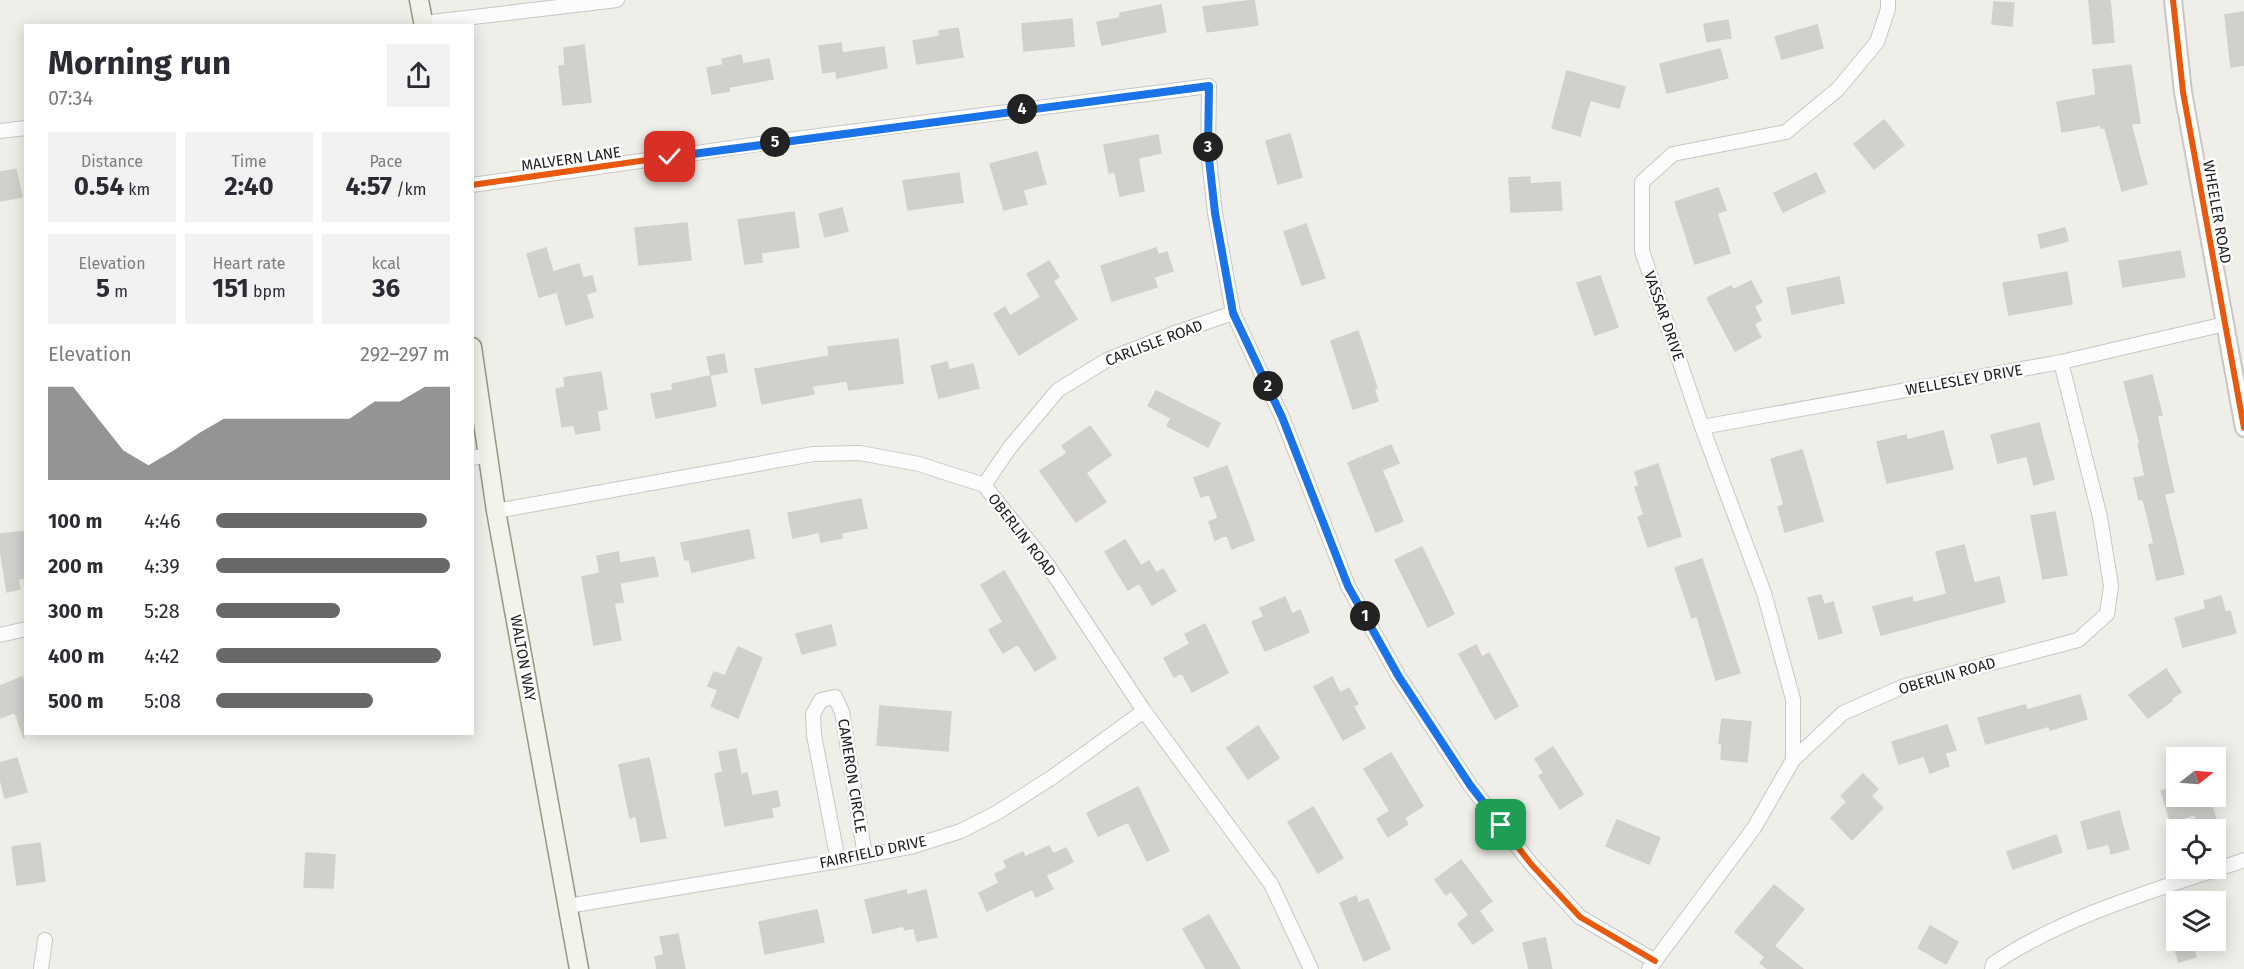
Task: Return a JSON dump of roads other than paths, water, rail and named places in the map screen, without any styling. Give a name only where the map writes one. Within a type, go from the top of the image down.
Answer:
[{"type":"main road","points":[[419,0],[423,24]]},
{"type":"main road","name":"WALTON WAY","points":[[474,374],[480,457],[496,511],[579,969]]},
{"type":"street","points":[[423,24],[617,0]]},
{"type":"street","name":"VASSAR DRIVE","points":[[1793,760],[1793,699],[1764,593],[1702,428],[1642,251],[1642,182],[1673,154],[1786,132],[1838,89],[1877,42],[1888,9],[1888,0]]},
{"type":"street","name":"WHEELER ROAD","points":[[2173,0],[2183,92],[2244,428]]},
{"type":"street","name":"MALVERN LANE","points":[[474,185],[787,140],[1209,86],[1208,150],[1215,213],[1233,313]]},
{"type":"street","points":[[0,131],[24,128]]},
{"type":"street","points":[[1233,313],[1282,417],[1348,586],[1399,677],[1470,785],[1531,864],[1580,917],[1652,965]]},
{"type":"street","name":"CARLISLE ROAD","points":[[984,485],[1011,446],[1058,390],[1107,360],[1233,313]]},
{"type":"street","name":"WELLESLEY DRIVE","points":[[1702,428],[2061,362],[2225,324]]},
{"type":"street","name":"OBERLIN ROAD","points":[[1652,965],[1754,828],[1793,760],[1844,712],[1902,687],[2078,640],[2107,614],[2111,586],[2100,516],[2061,362]]},
{"type":"street","name":"OBERLIN ROAD","points":[[496,511],[813,454],[860,453],[919,464],[984,485],[1047,564],[1144,711],[1271,884],[1311,969]]},
{"type":"street","points":[[0,635],[24,629]]},
{"type":"street","name":"CAMERON CIRCLE","points":[[838,861],[814,735],[813,714],[821,699],[835,697],[842,712],[865,856]]},
{"type":"street","name":"FAIRFIELD DRIVE","points":[[568,906],[865,856],[910,847],[961,831],[998,812],[1054,776],[1144,711]]},
{"type":"street","points":[[1992,969],[1993,964],[2022,944],[2127,900],[2244,860]]},
{"type":"street","points":[[41,969],[45,940]]}]
